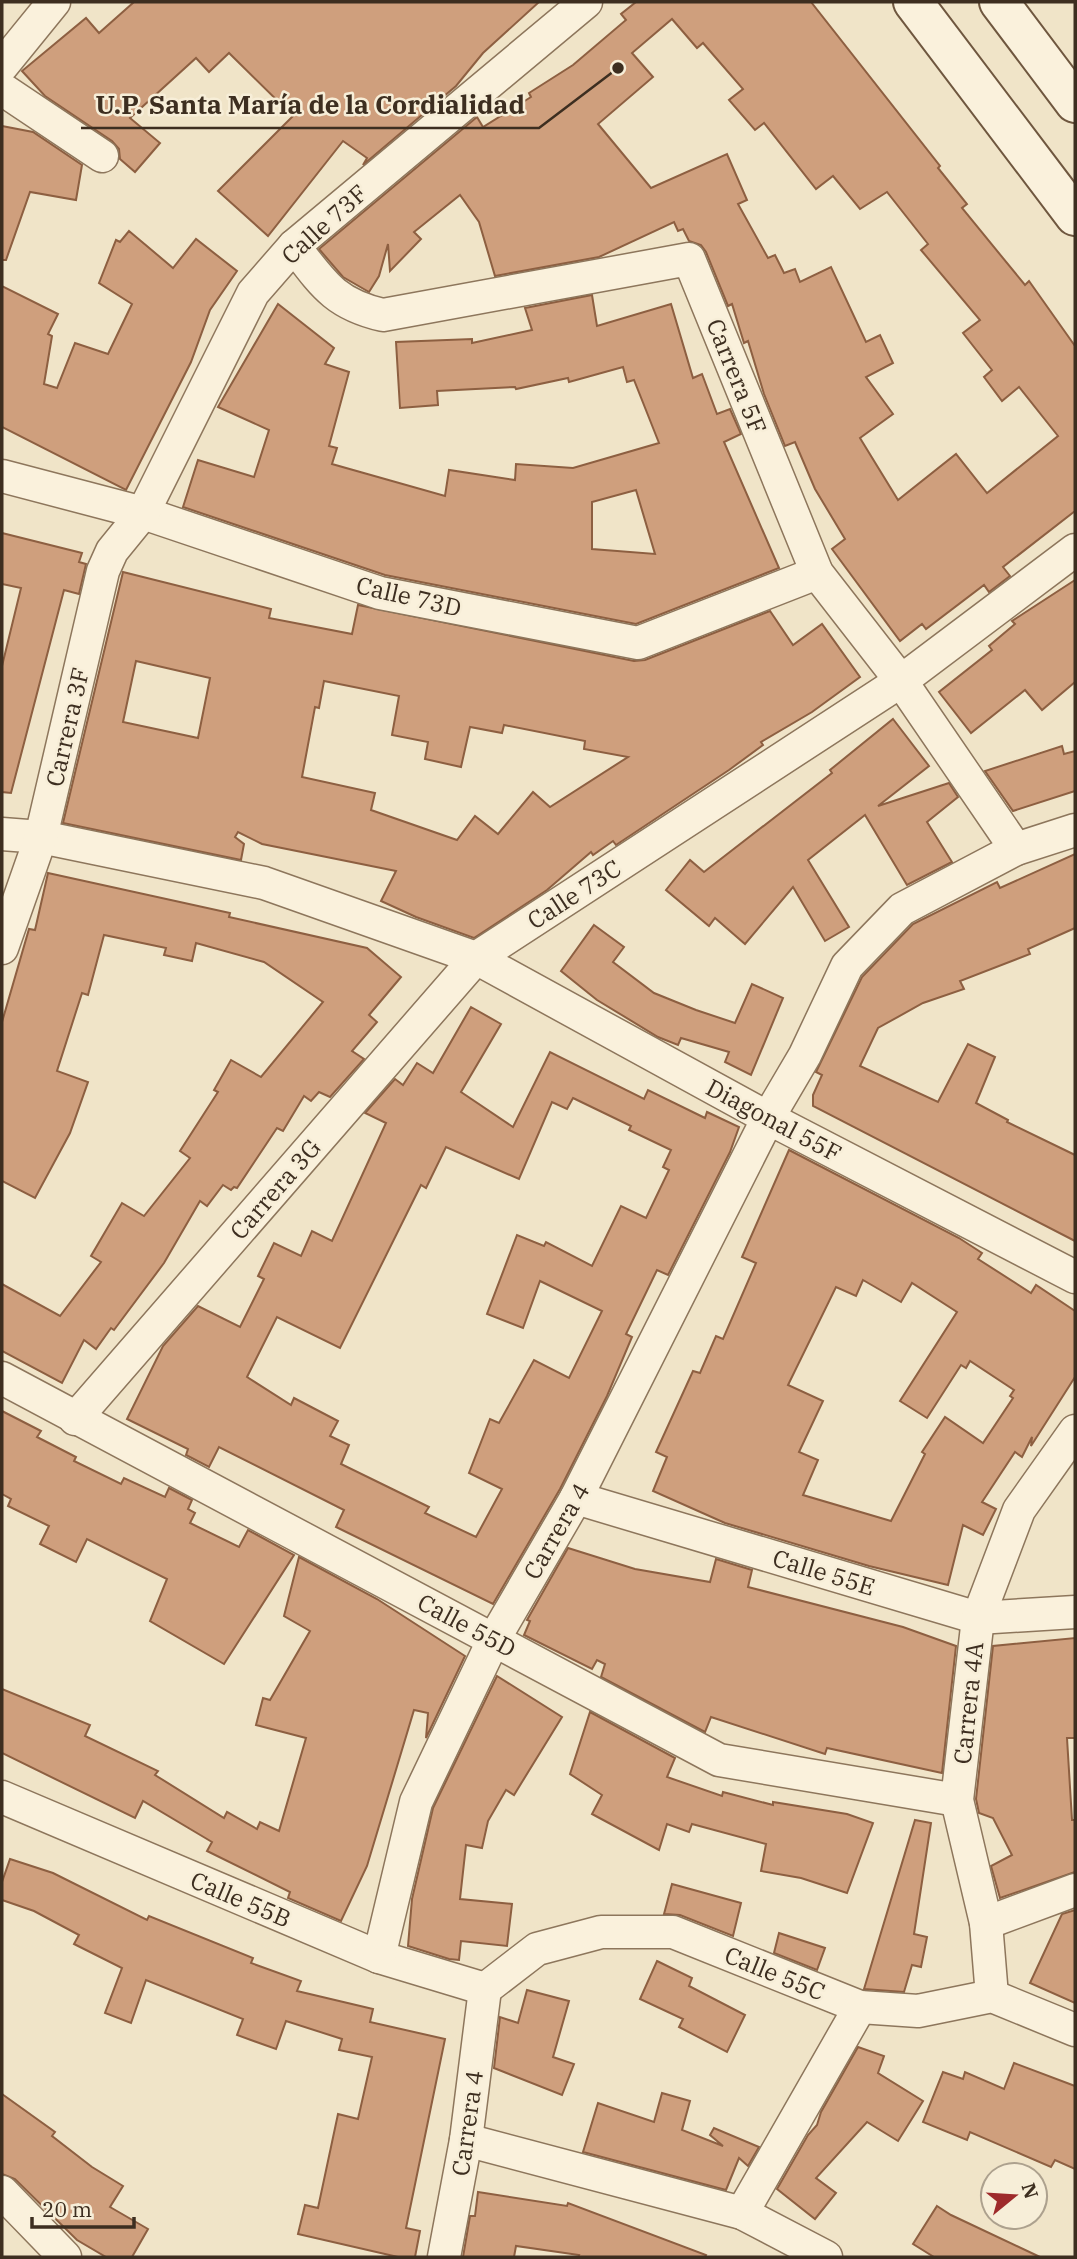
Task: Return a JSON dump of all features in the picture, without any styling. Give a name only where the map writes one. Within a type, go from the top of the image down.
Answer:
[{"type":"main road","points":[[913,2],[1075,216]]},
{"type":"main road","points":[[999,2],[1075,103]]},
{"type":"street","points":[[2,66],[54,2]]},
{"type":"street","name":"Calle 73F","points":[[143,513],[253,293],[294,246],[586,2]]},
{"type":"street","points":[[2,89],[102,156]]},
{"type":"street","name":"Carrera 5F","points":[[294,246],[323,284],[353,308],[383,315],[689,259],[817,573],[901,681],[1016,849]]},
{"type":"street","name":"Calle 73D","points":[[2,475],[143,513],[380,593],[638,643],[817,573]]},
{"type":"street","name":"Carrera 3F","points":[[2,948],[41,837],[103,571],[112,551],[143,513]]},
{"type":"street","name":"Calle 73C","points":[[475,958],[901,681],[1075,550]]},
{"type":"street","name":"Carrera 4","points":[[379,1957],[416,1802],[494,1639],[576,1498],[768,1118],[805,1055],[847,966],[902,909],[1016,849],[1075,830]]},
{"type":"street","points":[[2,834],[41,837],[264,883],[475,958]]},
{"type":"street","name":"Diagonal 55F","points":[[475,958],[768,1118],[1075,1277]]},
{"type":"street","name":"Carrera 3G","points":[[75,1419],[475,958]]},
{"type":"street","name":"Calle 55D","points":[[2,1378],[719,1760],[957,1800]]},
{"type":"street","name":"Carrera 4A","points":[[992,1996],[986,1923],[957,1800],[978,1618],[1019,1510],[1075,1431]]},
{"type":"street","name":"Calle 55E","points":[[576,1498],[978,1618],[1075,1612]]},
{"type":"street","name":"Calle 55B","points":[[2,1797],[379,1957],[485,1989]]},
{"type":"street","points":[[986,1923],[1075,1890]]},
{"type":"street","name":"Calle 55C","points":[[485,1989],[537,1949],[601,1932],[673,1932],[860,2007],[918,2011],[992,1996]]},
{"type":"street","name":"Carrera 4","points":[[444,2257],[466,2140],[485,1989]]},
{"type":"street","points":[[992,1996],[1075,2030]]},
{"type":"street","points":[[742,2213],[860,2007]]},
{"type":"street","points":[[466,2140],[742,2213],[826,2257]]},
{"type":"street","points":[[2,2192],[65,2257]]},
{"type":"building","points":[[134,2],[539,2],[483,53],[456,86],[363,165],[367,158],[343,141],[268,236],[218,191],[293,116],[229,53],[209,72],[196,58],[130,118],[160,143],[135,172],[120,159],[119,149],[112,141],[45,96],[22,71],[86,18],[99,33]]},
{"type":"building","points":[[636,2],[811,2],[940,166],[938,168],[967,204],[962,208],[1025,285],[1029,281],[1075,346],[1075,511],[1003,567],[1010,576],[989,592],[984,585],[926,629],[922,624],[900,641],[832,549],[845,539],[815,489],[795,442],[785,446],[764,394],[748,341],[744,343],[732,304],[728,306],[706,252],[701,245],[689,241],[683,229],[678,231],[674,222],[599,257],[495,276],[479,222],[460,195],[414,232],[421,239],[390,271],[388,244],[379,276],[369,292],[343,277],[319,249],[477,117],[483,127],[531,97],[529,93],[573,65],[626,20],[621,14]],"holes":[[[672,19],[697,48],[703,43],[743,89],[729,100],[755,130],[764,123],[816,189],[833,176],[860,209],[887,192],[928,244],[921,250],[980,320],[963,333],[992,370],[984,377],[1002,401],[1019,387],[1058,436],[987,493],[956,454],[898,500],[860,438],[893,414],[866,377],[893,363],[880,335],[866,342],[831,267],[800,282],[795,269],[784,273],[775,255],[768,258],[738,204],[747,200],[727,154],[651,188],[598,124],[653,77],[632,53]]]},
{"type":"building","points":[[2,126],[33,132],[82,165],[76,200],[30,192],[6,260],[2,260]]},
{"type":"building","points":[[129,231],[173,268],[196,239],[237,271],[210,310],[191,362],[126,490],[2,427],[2,286],[58,314],[48,334],[52,336],[44,384],[57,388],[75,343],[108,354],[132,304],[99,283],[116,240],[120,242]]},
{"type":"building","points":[[592,295],[597,326],[671,304],[693,378],[702,374],[717,414],[730,409],[741,434],[724,442],[779,568],[636,624],[385,575],[183,507],[198,460],[254,477],[269,430],[218,407],[278,304],[334,348],[325,364],[349,372],[329,446],[337,448],[332,464],[445,496],[449,470],[515,480],[516,464],[573,468],[659,443],[634,380],[627,382],[623,367],[569,382],[568,378],[516,389],[437,391],[438,405],[400,408],[396,342],[472,339],[472,343],[532,330],[525,308]],"holes":[[[636,490],[655,554],[592,549],[592,502]]]},
{"type":"building","points":[[2,533],[82,553],[79,562],[86,564],[79,594],[64,590],[11,793],[2,792],[2,666],[21,588],[2,584]]},
{"type":"building","points":[[123,572],[271,609],[269,618],[352,634],[358,605],[634,661],[645,660],[770,611],[793,645],[822,624],[860,677],[812,712],[761,742],[763,745],[729,770],[616,845],[613,841],[593,855],[591,852],[547,890],[474,938],[381,901],[396,871],[262,844],[238,832],[235,837],[244,844],[241,860],[63,823]],"holes":[[[136,661],[210,678],[198,738],[123,722]],[[324,681],[399,696],[392,735],[428,742],[425,759],[461,767],[470,727],[502,733],[504,725],[585,741],[584,749],[628,757],[550,807],[533,792],[498,834],[475,816],[457,840],[371,810],[375,793],[302,777],[315,707],[319,708]]]},
{"type":"building","points":[[1075,580],[1075,682],[1042,710],[1025,690],[971,733],[939,692],[992,650],[989,646],[1015,624],[1012,621]]},
{"type":"building","points":[[893,719],[929,766],[878,806],[949,783],[958,797],[927,822],[952,862],[907,885],[865,815],[808,860],[849,927],[825,941],[793,887],[745,944],[715,918],[709,926],[666,890],[690,860],[704,872],[832,773],[830,770]]},
{"type":"building","points":[[1062,746],[1064,754],[1075,751],[1075,791],[1013,811],[985,771]]},
{"type":"building","points":[[1075,854],[1075,928],[1028,949],[1030,954],[960,981],[964,989],[923,1003],[878,1028],[860,1066],[938,1102],[968,1044],[995,1057],[976,1103],[1008,1120],[1007,1122],[1075,1155],[1075,1241],[813,1106],[813,1095],[822,1075],[816,1072],[862,977],[913,924],[997,882],[1000,888]]},
{"type":"building","points":[[48,873],[230,913],[229,917],[367,948],[401,977],[369,1015],[377,1022],[352,1051],[364,1059],[330,1097],[319,1092],[311,1101],[304,1096],[283,1131],[277,1128],[237,1188],[231,1190],[223,1185],[207,1206],[200,1201],[164,1263],[114,1330],[111,1328],[96,1349],[84,1340],[62,1383],[2,1351],[2,1284],[60,1316],[101,1262],[91,1256],[122,1203],[144,1216],[190,1158],[180,1151],[218,1092],[214,1090],[231,1060],[261,1077],[323,1002],[264,962],[196,943],[192,961],[164,955],[166,948],[104,935],[88,995],[82,993],[57,1071],[88,1082],[70,1133],[35,1198],[2,1181],[2,1022],[29,929],[35,930]]},
{"type":"building","points":[[594,925],[624,947],[613,962],[654,993],[696,1010],[735,1023],[752,984],[783,998],[751,1075],[725,1062],[729,1052],[681,1038],[678,1045],[658,1037],[597,1000],[561,971]]},
{"type":"building","points":[[471,1007],[501,1024],[461,1092],[513,1127],[550,1052],[644,1099],[648,1090],[705,1118],[707,1112],[739,1127],[730,1152],[668,1275],[657,1270],[626,1334],[632,1337],[607,1396],[560,1489],[493,1604],[336,1527],[344,1510],[219,1447],[209,1467],[186,1455],[188,1449],[127,1419],[163,1346],[198,1306],[240,1327],[264,1279],[258,1276],[274,1243],[301,1256],[312,1231],[332,1241],[386,1123],[365,1113],[395,1079],[403,1085],[417,1063],[433,1073]],"holes":[[[573,1098],[631,1126],[629,1130],[671,1150],[663,1167],[669,1170],[646,1218],[621,1206],[592,1266],[546,1242],[544,1246],[517,1235],[487,1314],[523,1328],[540,1281],[602,1311],[569,1378],[534,1360],[499,1423],[490,1419],[469,1473],[502,1489],[476,1537],[425,1513],[429,1507],[341,1464],[349,1445],[330,1436],[338,1421],[294,1398],[291,1405],[247,1377],[277,1317],[340,1348],[421,1185],[426,1188],[446,1147],[519,1179],[552,1102],[567,1109]]]},
{"type":"building","points":[[789,1150],[959,1238],[982,1253],[978,1259],[1031,1293],[1036,1285],[1075,1311],[1075,1377],[1031,1446],[1032,1437],[1022,1457],[1015,1452],[982,1502],[996,1509],[983,1535],[963,1525],[948,1585],[869,1566],[725,1523],[653,1491],[667,1457],[656,1452],[693,1371],[700,1373],[716,1336],[723,1339],[756,1263],[742,1257]],"holes":[[[863,1280],[901,1302],[912,1283],[957,1312],[900,1401],[927,1418],[961,1365],[966,1368],[970,1361],[1014,1390],[1010,1396],[1013,1398],[983,1443],[945,1417],[922,1452],[925,1454],[891,1521],[803,1495],[818,1460],[799,1452],[823,1401],[788,1385],[836,1287],[856,1296]]]},
{"type":"building","points":[[2,1411],[41,1431],[37,1437],[76,1457],[74,1461],[121,1484],[124,1478],[165,1497],[169,1488],[192,1500],[188,1509],[195,1513],[190,1523],[239,1547],[248,1530],[294,1555],[224,1664],[150,1621],[167,1579],[87,1539],[76,1562],[40,1544],[49,1526],[8,1506],[11,1499],[2,1494]]},
{"type":"building","points":[[568,1548],[635,1569],[710,1582],[716,1559],[752,1570],[748,1587],[903,1627],[956,1646],[942,1773],[827,1748],[825,1754],[711,1717],[705,1732],[601,1677],[605,1664],[597,1660],[592,1669],[524,1635],[530,1621],[527,1620]]},
{"type":"building","points":[[299,1557],[377,1599],[465,1656],[426,1738],[428,1713],[414,1710],[367,1866],[341,1921],[288,1898],[290,1892],[207,1851],[212,1842],[143,1801],[135,1818],[2,1753],[2,1689],[90,1725],[85,1736],[158,1771],[155,1775],[224,1818],[227,1812],[257,1829],[260,1822],[279,1831],[306,1738],[256,1725],[263,1698],[270,1700],[310,1631],[284,1616]]},
{"type":"building","points":[[1075,1638],[1075,1738],[1067,1738],[1072,1820],[1075,1820],[1075,1872],[1000,1898],[991,1866],[1012,1855],[993,1818],[979,1813],[976,1799],[993,1646]]},
{"type":"building","points":[[497,1676],[562,1717],[514,1795],[506,1790],[488,1821],[482,1848],[466,1845],[460,1899],[512,1904],[507,1946],[461,1941],[459,1960],[449,1959],[408,1946],[412,1899],[433,1808]]},
{"type":"building","points":[[590,1712],[675,1758],[667,1777],[722,1796],[723,1792],[773,1805],[773,1802],[847,1814],[873,1823],[847,1893],[801,1878],[761,1871],[766,1844],[692,1824],[689,1832],[667,1824],[659,1850],[592,1814],[602,1795],[570,1774]]},
{"type":"building","points":[[915,1820],[931,1823],[914,1934],[927,1937],[921,1967],[912,1965],[904,1992],[864,1989]]},
{"type":"building","points":[[10,1859],[53,1873],[147,1920],[149,1916],[253,1958],[251,1963],[301,1981],[297,1991],[373,2009],[370,2022],[445,2039],[406,2228],[420,2231],[415,2257],[398,2257],[298,2234],[305,2205],[318,2208],[338,2114],[358,2119],[372,2057],[339,2050],[342,2039],[286,2021],[276,2049],[237,2035],[243,2019],[146,1980],[131,2023],[105,2013],[122,1968],[74,1944],[79,1935],[34,1911],[2,1900],[2,1882]]},
{"type":"building","points":[[672,1884],[741,1903],[733,1936],[680,1915],[664,1914]]},
{"type":"building","points":[[1075,1910],[1075,2003],[1030,1983],[1062,1914]]},
{"type":"building","points":[[779,1933],[825,1948],[817,1970],[774,1953]]},
{"type":"building","points":[[657,1961],[692,1978],[689,1986],[745,2015],[727,2052],[679,2027],[683,2019],[640,1999]]},
{"type":"building","points":[[527,1990],[569,2001],[553,2057],[574,2064],[562,2095],[494,2068],[500,2017],[518,2023]]},
{"type":"building","points":[[858,2047],[884,2056],[878,2073],[923,2101],[898,2141],[867,2122],[816,2178],[836,2193],[815,2219],[777,2189],[808,2135],[817,2125],[821,2112]]},
{"type":"building","points":[[1014,2063],[1075,2086],[1075,2169],[1055,2160],[1051,2167],[1049,2161],[1037,2161],[970,2132],[967,2140],[923,2122],[943,2072],[963,2079],[965,2072],[1004,2089]]},
{"type":"building","points":[[662,2093],[690,2101],[682,2130],[723,2146],[710,2135],[714,2128],[759,2147],[748,2166],[739,2158],[726,2190],[583,2152],[598,2103],[654,2122]]},
{"type":"building","points":[[2,2094],[55,2132],[52,2136],[92,2167],[123,2186],[110,2207],[148,2229],[132,2257],[106,2257],[77,2240],[15,2179],[2,2174]]},
{"type":"building","points":[[478,2192],[567,2206],[568,2203],[706,2255],[578,2257],[579,2255],[516,2246],[514,2257],[463,2257],[470,2216],[475,2216]]},
{"type":"building","points":[[937,2206],[979,2228],[979,2231],[985,2231],[1040,2257],[934,2257],[913,2244]]},
{"type":"place","name":"U.P. Santa María de la Cordialidad","points":[[618,68]]}]
